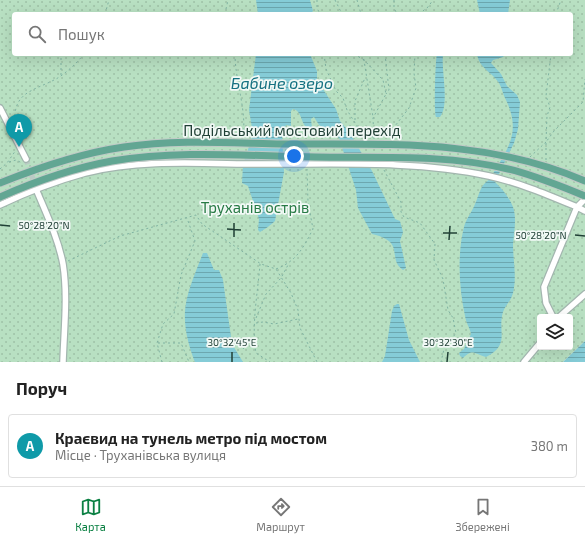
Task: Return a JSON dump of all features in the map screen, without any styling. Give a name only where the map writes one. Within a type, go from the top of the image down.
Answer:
[{"type":"main road","name":"Подільський мостовий перехід","points":[[0,183],[49,165],[97,152],[125,147],[180,143],[422,145],[466,148],[517,157],[559,170],[585,181]]},
{"type":"main road","name":"Подільський мостовий перехід","points":[[0,197],[47,178],[110,162],[150,157],[220,155],[420,158],[471,162],[509,169],[556,184],[585,196]]},
{"type":"street","points":[[0,108],[26,159]]},
{"type":"street","points":[[0,205],[36,189],[85,173],[127,166],[308,164],[381,165],[488,176],[532,188],[585,211]]},
{"type":"street","points":[[36,189],[50,223],[63,264],[65,304],[63,362]]},
{"type":"street","points":[[551,314],[546,304],[544,287],[577,207],[585,199]]},
{"type":"street","points":[[562,314],[585,294]]},
{"type":"street","points":[[524,362],[537,347]]},
{"type":"path","points":[[106,12],[109,1],[113,0]]},
{"type":"path","points":[[227,12],[228,0]]},
{"type":"path","points":[[317,0],[317,8],[319,12]]},
{"type":"path","points":[[335,0],[341,12]]},
{"type":"path","points":[[356,0],[360,12]]},
{"type":"path","points":[[394,0],[394,8],[396,12]]},
{"type":"path","points":[[422,12],[428,7],[433,0]]},
{"type":"path","points":[[557,12],[561,0]]},
{"type":"path","points":[[60,76],[61,56]]},
{"type":"path","points":[[16,127],[14,113],[18,101],[25,94],[60,76],[82,56]]},
{"type":"path","points":[[235,56],[235,65],[245,124],[242,140]]},
{"type":"path","points":[[324,56],[326,68],[336,91],[343,98],[347,110],[355,120],[362,134],[374,137]]},
{"type":"path","points":[[357,56],[364,60],[383,80],[386,94]]},
{"type":"path","points":[[363,56],[376,143]]},
{"type":"path","points":[[373,118],[388,90],[385,56]]},
{"type":"path","points":[[388,140],[395,126],[409,108],[416,88],[414,73],[415,56]]},
{"type":"path","points":[[546,163],[547,116],[550,107],[546,96],[551,56]]},
{"type":"path","points":[[355,120],[355,101],[366,76]]},
{"type":"path","points":[[583,102],[585,80]]},
{"type":"path","points":[[546,142],[554,131],[585,101]]},
{"type":"path","points":[[0,169],[8,162],[19,145]]},
{"type":"path","points":[[8,162],[18,160],[28,166]]},
{"type":"path","points":[[256,320],[266,294],[281,278],[288,264],[299,253],[313,229],[308,202],[308,164]]},
{"type":"path","points":[[381,165],[401,202],[401,212],[404,217],[420,223],[435,244],[434,260],[443,279],[448,310],[453,318],[456,333],[444,349],[441,362]]},
{"type":"path","points":[[63,264],[120,236],[196,215],[202,224],[260,264],[276,269],[288,264]]},
{"type":"path","points":[[162,362],[157,343],[163,324],[174,314],[181,275],[195,241],[187,218]]},
{"type":"path","points":[[260,264],[256,323],[253,338],[256,353],[270,362]]},
{"type":"path","points":[[276,269],[291,293],[298,310],[300,328],[317,362]]},
{"type":"path","points":[[256,323],[262,322],[274,324],[299,319]]},
{"type":"path","points":[[243,349],[253,338]]},
{"type":"path","points":[[157,343],[181,343],[189,362]]},
{"type":"green space","name":"Труханів острів","points":[[0,0],[585,0],[585,341],[563,362],[0,362]]},
{"type":"water","points":[[256,0],[310,0],[313,11],[312,12],[258,12]]},
{"type":"water","points":[[477,0],[510,0],[508,12],[480,12]]},
{"type":"water","name":"Бабине озеро","points":[[256,56],[311,56],[317,71],[317,80],[336,109],[340,121],[350,133],[372,171],[395,219],[400,221],[403,232],[400,241],[406,268],[403,270],[398,265],[393,246],[389,241],[383,237],[372,234],[358,208],[356,190],[339,138],[319,125],[314,117],[311,119],[312,128],[309,129],[304,124],[298,112],[293,109],[291,111],[291,126],[286,125],[282,134],[284,172],[275,221],[260,232],[258,230],[259,219],[248,186],[242,183],[243,165],[253,134],[249,110]]},
{"type":"water","points":[[437,56],[443,56],[445,96],[443,112],[440,117],[436,117],[435,107]]},
{"type":"water","points":[[477,56],[504,56],[493,60],[491,63],[501,74],[507,86],[517,95],[520,102],[518,129],[514,143],[495,182],[508,197],[514,211],[515,226],[513,244],[515,281],[512,296],[503,312],[502,337],[498,347],[494,352],[486,357],[472,352],[463,358],[459,353],[464,349],[471,334],[466,319],[460,283],[460,249],[464,227],[482,187],[490,179],[507,150],[513,122],[511,112],[500,85],[478,59]]},
{"type":"water","points":[[203,253],[207,253],[214,270],[219,270],[223,280],[232,344],[243,362],[195,362],[194,360],[186,330],[186,305],[188,294]]},
{"type":"water","points":[[399,304],[409,340],[420,362],[382,362],[385,356],[392,311],[394,306]]},
{"type":"water","points":[[585,341],[585,362],[563,362]]},
{"type":"tunnel","points":[[26,159],[35,185]]},
{"type":"place","name":"Краєвид на тунель метро під мостом","points":[[19,147]]}]
